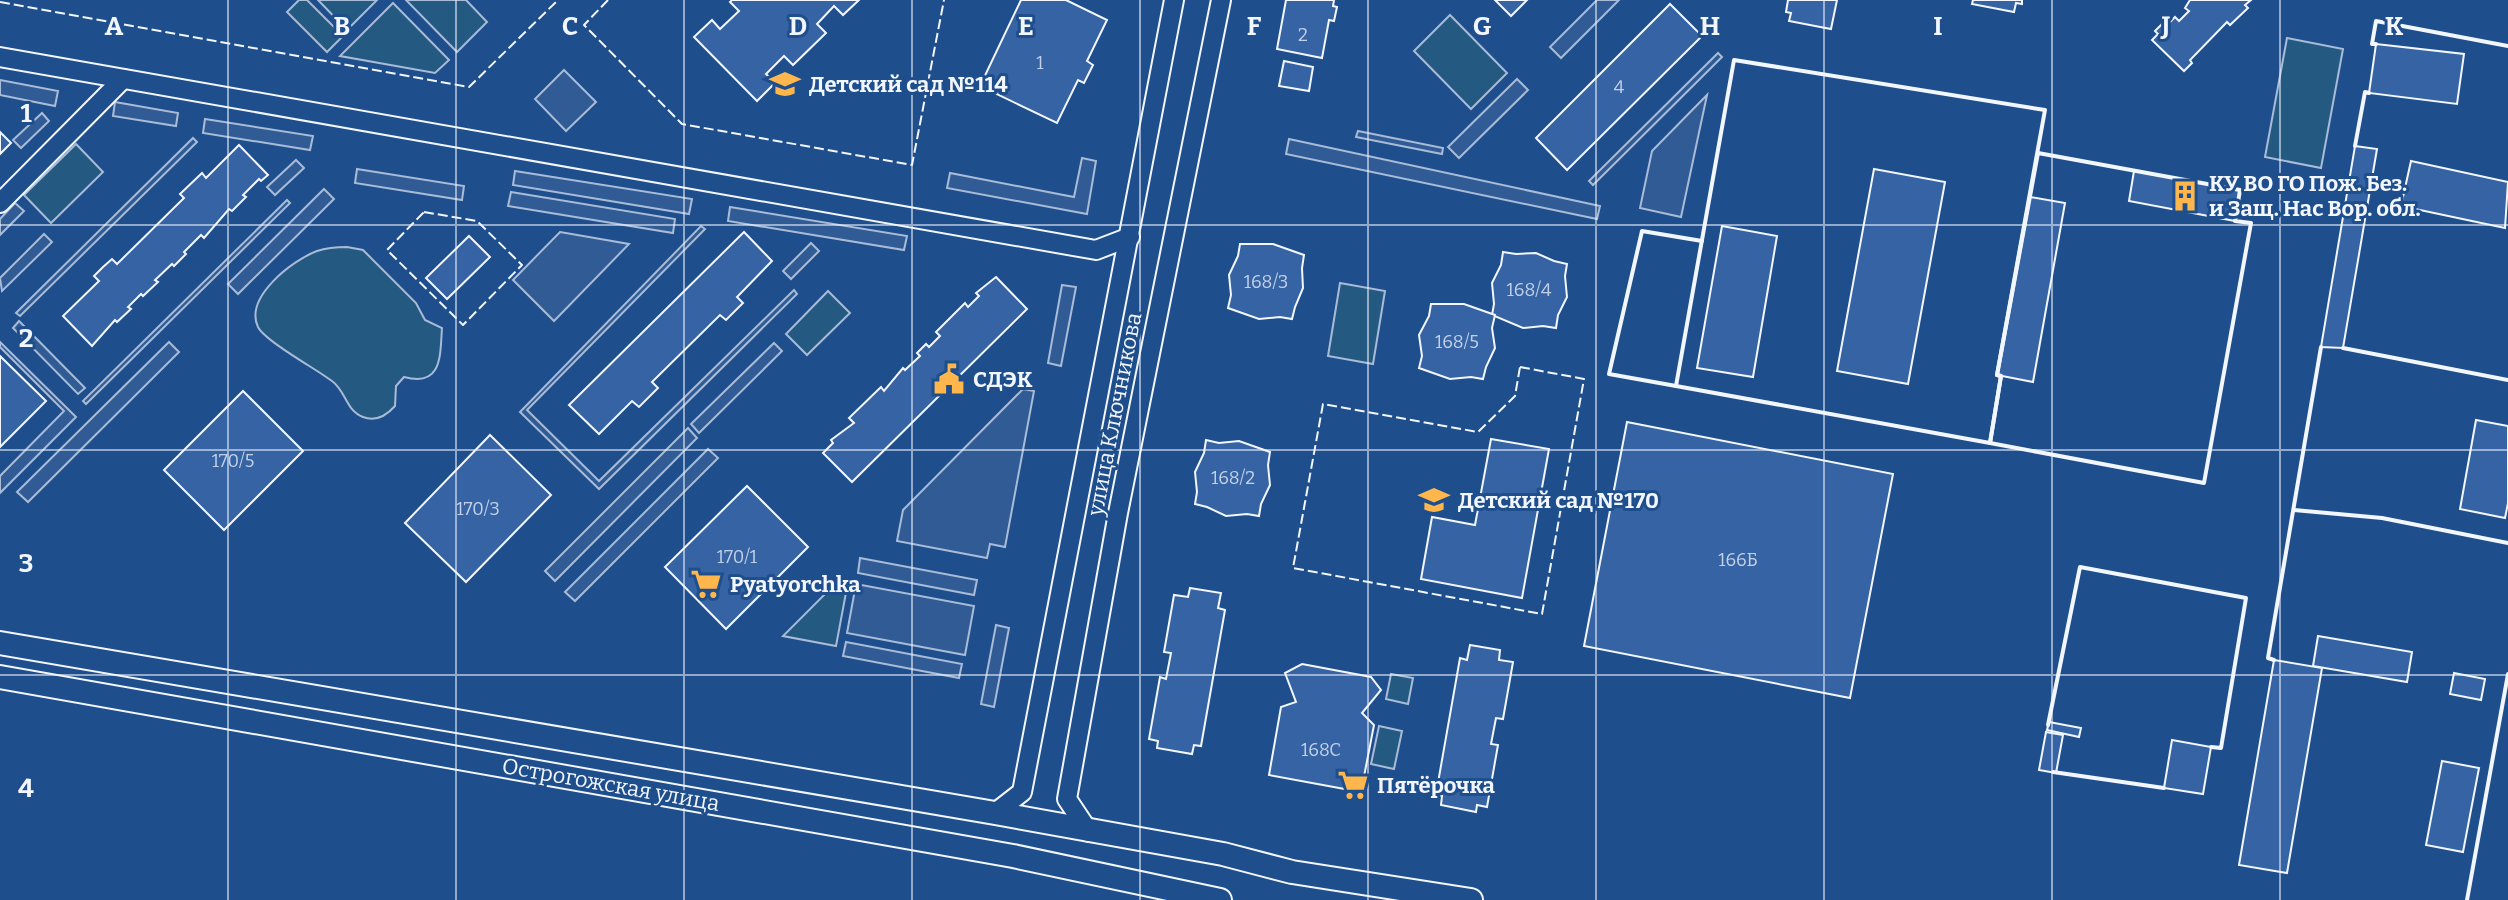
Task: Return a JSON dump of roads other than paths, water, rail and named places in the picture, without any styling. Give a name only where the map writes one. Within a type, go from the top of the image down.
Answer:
[{"type":"street","name":"улица Ключникова","points":[[995,813],[1022,792],[1174,0]]},
{"type":"street","name":"улица Ключникова","points":[[1089,832],[1067,799],[1118,513],[1221,0]]},
{"type":"street","points":[[0,57],[1096,250],[1130,237]]},
{"type":"street","points":[[0,203],[123,79]]},
{"type":"street","points":[[1096,250],[1121,279]]},
{"type":"street","points":[[0,643],[995,813],[1223,854],[1292,872],[1471,900]]},
{"type":"street","name":"Острогожская улица","points":[[0,677],[1013,856],[1220,900]]},
{"type":"place","name":"Детский сад №114","points":[[785,84]]},
{"type":"place","name":"КУ ВО ГО Пож. Без. и Защ. Нас Вор. обл.","points":[[2185,196]]},
{"type":"place","name":"СДЭК","points":[[949,379]]},
{"type":"place","name":"Детский сад №170","points":[[1434,500]]},
{"type":"place","name":"Pyatyorchka","points":[[706,584]]},
{"type":"place","name":"Пятёрочка","points":[[1353,785]]}]
